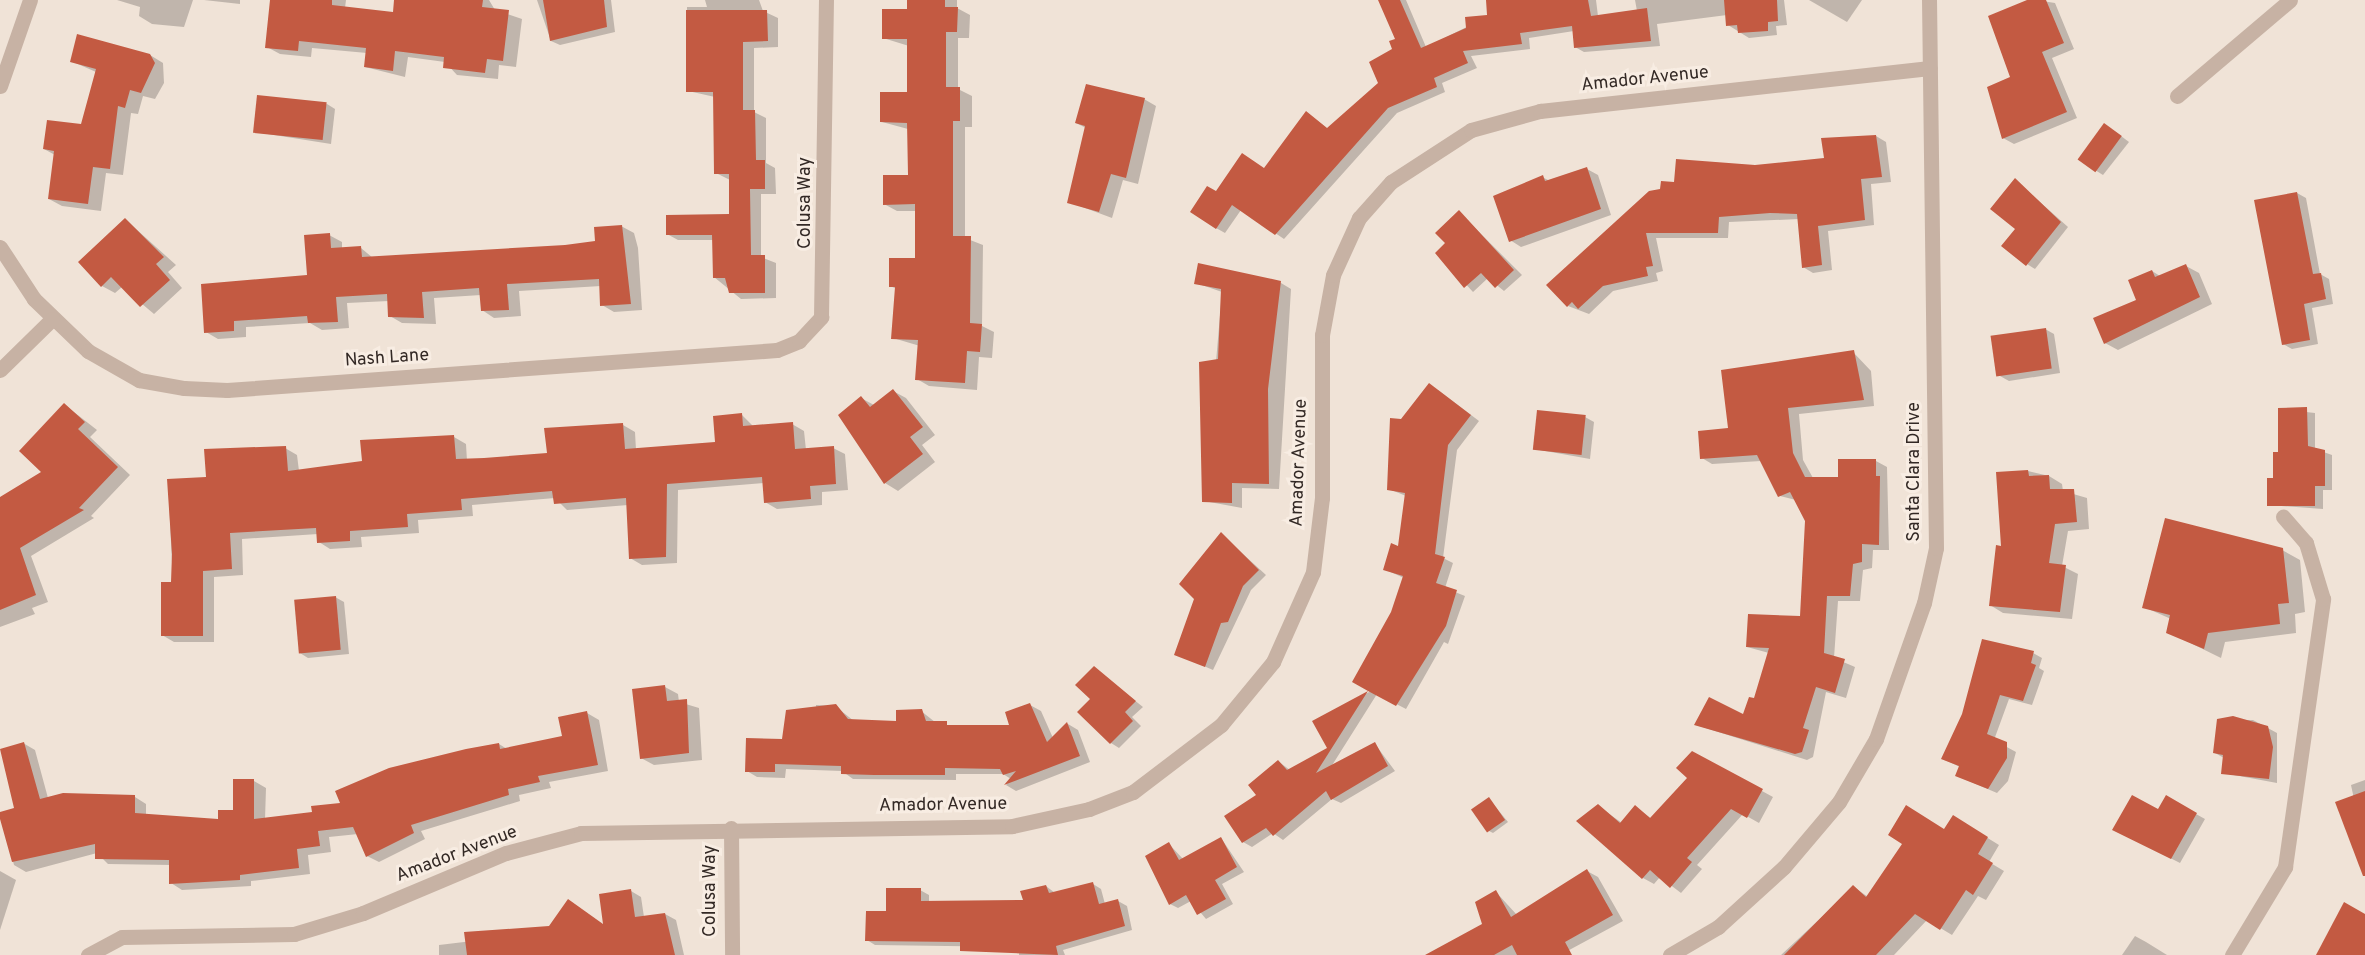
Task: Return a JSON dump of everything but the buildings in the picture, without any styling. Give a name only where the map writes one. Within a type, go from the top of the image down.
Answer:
[{"type":"street","points":[[0,86],[30,0]]},
{"type":"street","name":"Colusa Way","points":[[745,353],[799,341],[821,317],[826,0]]},
{"type":"street","name":"Santa Clara Drive","points":[[1670,955],[1718,927],[1784,867],[1839,802],[1876,739],[1924,603],[1936,548],[1929,0]]},
{"type":"street","points":[[2177,96],[2290,0]]},
{"type":"street","name":"Amador Avenue","points":[[88,955],[122,937],[294,934],[363,913],[507,853],[581,833],[731,828],[1012,826],[1089,809],[1132,792],[1221,725],[1273,662],[1313,572],[1322,498],[1322,335],[1334,275],[1359,218],[1391,182],[1471,130],[1540,111],[1930,68]]},
{"type":"street","name":"Nash Lane","points":[[0,247],[52,319],[88,351],[139,380],[184,388],[227,390],[745,353]]},
{"type":"street","points":[[0,370],[52,319]]},
{"type":"street","points":[[2232,955],[2285,867],[2323,599],[2306,543],[2283,517]]},
{"type":"street","name":"Colusa Way","points":[[731,828],[732,955]]}]
